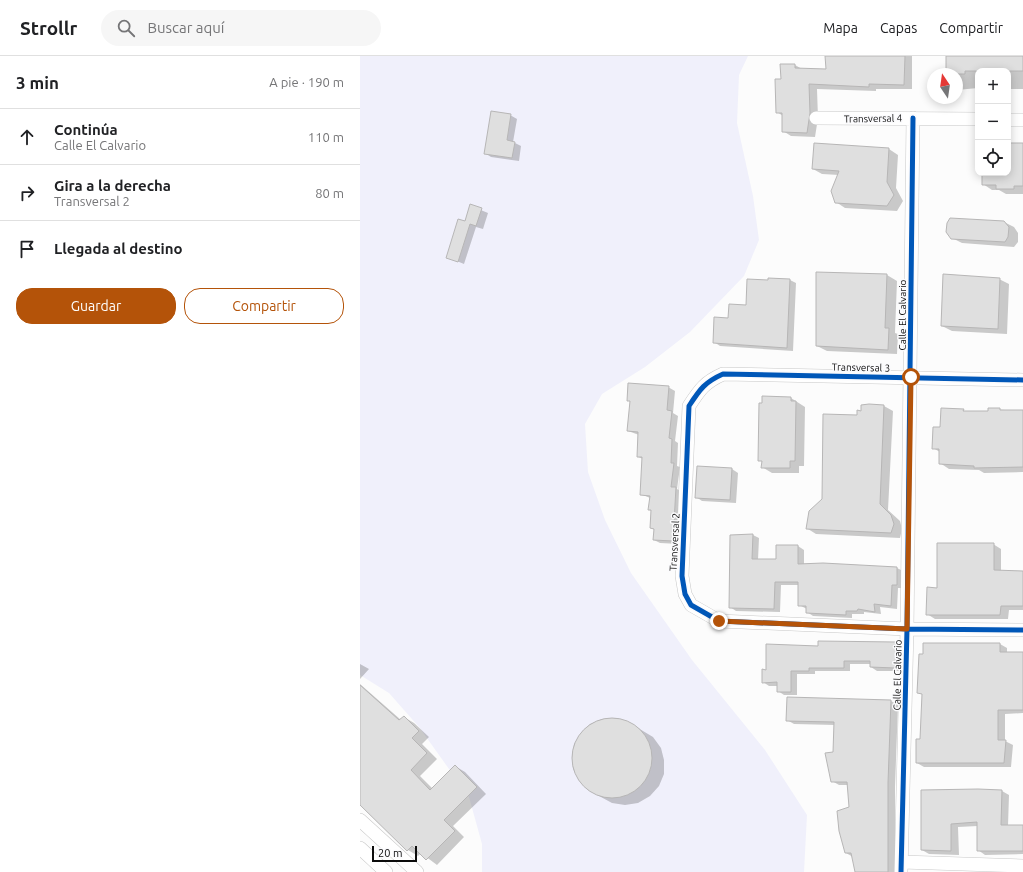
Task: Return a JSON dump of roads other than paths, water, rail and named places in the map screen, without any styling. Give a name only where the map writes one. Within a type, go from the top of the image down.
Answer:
[{"type":"street","name":"Transversal 4","points":[[816,118],[975,119]]},
{"type":"street","name":"Calle El Calvario","points":[[901,867],[907,629],[913,118]]},
{"type":"street","points":[[1011,120],[1023,120]]},
{"type":"street","name":"Transversal 3","points":[[723,374],[1023,380]]},
{"type":"street","name":"Transversal 2","points":[[723,374],[708,381],[698,392],[689,406],[682,576],[685,594],[691,605],[719,621],[907,629],[1023,630]]},
{"type":"street","points":[[360,820],[418,872]]},
{"type":"street","points":[[360,848],[386,872]]},
{"type":"street","points":[[901,867],[1023,866]]}]
